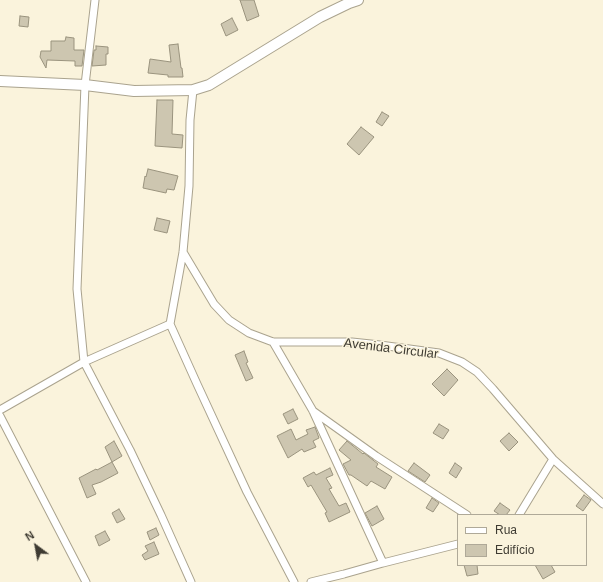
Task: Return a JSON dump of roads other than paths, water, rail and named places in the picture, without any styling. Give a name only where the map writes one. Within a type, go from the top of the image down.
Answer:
[{"type":"main road","points":[[0,81],[85,85],[134,91],[193,90],[208,85],[320,17],[358,0]]},
{"type":"street","points":[[95,0],[85,85],[77,289],[84,362],[130,450],[192,582]]},
{"type":"street","points":[[193,90],[190,120],[189,186],[183,252],[170,324],[248,492],[294,582]]},
{"type":"street","name":"Avenida Circular","points":[[183,252],[214,304],[229,320],[249,333],[273,342],[352,342],[439,353],[462,362],[477,372],[493,389],[553,459],[603,504]]},
{"type":"street","points":[[0,410],[84,362],[170,324]]},
{"type":"street","points":[[273,342],[312,411],[383,563]]},
{"type":"street","points":[[312,411],[376,456],[465,514]]},
{"type":"street","points":[[0,416],[86,582]]},
{"type":"street","points":[[519,514],[553,459]]},
{"type":"street","points":[[311,582],[457,544]]}]
